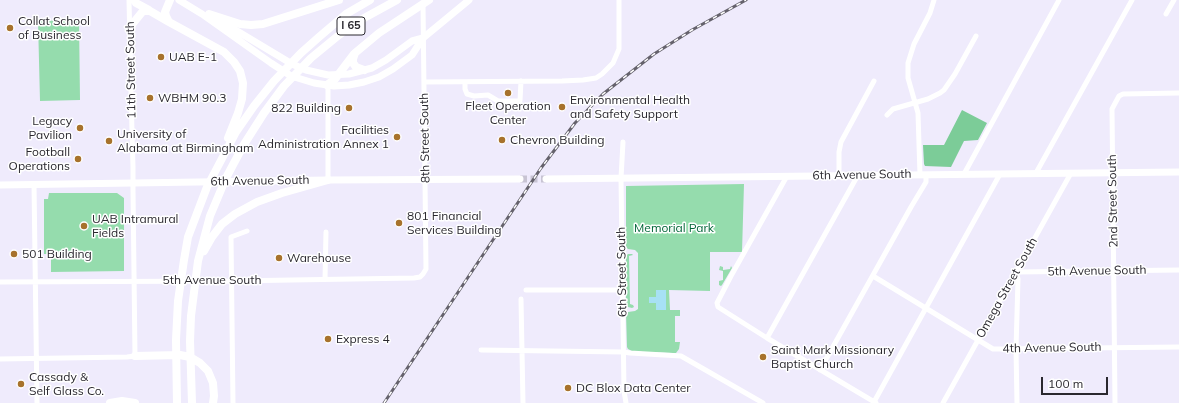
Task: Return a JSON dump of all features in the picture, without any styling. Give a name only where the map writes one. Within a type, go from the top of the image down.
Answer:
[{"type":"highway","points":[[134,0],[136,3],[224,52],[234,62],[240,71],[243,84],[240,107],[218,165]]},
{"type":"highway","points":[[169,22],[166,12],[170,0]]},
{"type":"highway","points":[[209,14],[240,24],[263,24],[339,0]]},
{"type":"highway","name":"I 65","points":[[177,403],[176,340],[178,301],[188,237],[207,187],[236,132],[274,81],[300,54],[346,14],[370,0]]},
{"type":"highway","name":"I 65","points":[[192,403],[190,341],[192,300],[198,261],[210,216],[243,146],[264,113],[284,86],[311,58],[355,23],[397,0]]},
{"type":"highway","points":[[327,85],[335,79],[355,53],[379,33],[429,0]]},
{"type":"highway","points":[[130,27],[143,11],[150,11]]},
{"type":"highway","points":[[355,53],[352,59],[353,63],[356,67],[364,70]]},
{"type":"highway","points":[[198,261],[212,237],[222,224],[235,214],[256,202],[328,180]]},
{"type":"highway","points":[[135,356],[180,355],[190,357],[200,363],[208,372],[213,383],[213,403]]},
{"type":"highway","points":[[110,403],[122,401],[135,403]]},
{"type":"main road","points":[[179,0],[209,14],[292,64],[306,70],[328,74],[349,74],[364,70],[386,60],[412,41],[423,38]]},
{"type":"main road","points":[[179,0],[202,14],[284,72],[306,82],[341,86],[357,84],[372,79],[400,65],[412,55],[423,38],[469,0]]},
{"type":"main road","name":"6th Avenue South","points":[[546,178],[1179,172]]},
{"type":"main road","name":"6th Avenue South","points":[[0,185],[328,180],[520,179]]},
{"type":"street","name":"11th Street South","points":[[130,0],[135,356]]},
{"type":"street","name":"8th Street South","points":[[423,0],[426,180],[426,269],[423,274]]},
{"type":"street","points":[[424,82],[583,80],[596,78],[613,63],[619,49],[619,0]]},
{"type":"street","points":[[820,370],[926,182],[923,174],[919,120],[916,103],[908,78],[908,63],[914,44],[930,13],[934,0]]},
{"type":"street","points":[[964,174],[1059,0]]},
{"type":"street","points":[[1036,173],[1132,0]]},
{"type":"street","points":[[1166,14],[1174,0]]},
{"type":"street","points":[[887,115],[893,109],[916,103],[934,96],[944,90],[955,74],[976,36]]},
{"type":"street","points":[[328,74],[328,180]]},
{"type":"street","points":[[465,82],[467,94],[474,96],[488,96],[498,101],[520,101],[521,81]]},
{"type":"street","points":[[839,175],[841,142],[874,81]]},
{"type":"street","name":"2nd Street South","points":[[1115,403],[1112,109],[1119,96],[1123,94],[1179,93]]},
{"type":"street","name":"6th Street South","points":[[622,142],[622,290],[624,391],[626,403]]},
{"type":"street","name":"Omega Street South","points":[[943,403],[1070,173]]},
{"type":"street","points":[[787,176],[731,276],[717,303],[718,307],[875,402],[1000,174]]},
{"type":"street","points":[[767,338],[858,175]]},
{"type":"street","points":[[34,184],[37,403]]},
{"type":"street","points":[[233,403],[231,237],[247,231]]},
{"type":"street","points":[[325,279],[326,232]]},
{"type":"street","name":"5th Avenue South","points":[[1016,272],[1179,270]]},
{"type":"street","points":[[1016,272],[1018,279],[1016,349],[1017,403]]},
{"type":"street","name":"5th Avenue South","points":[[0,282],[231,281],[414,278],[420,277],[423,274]]},
{"type":"street","name":"4th Avenue South","points":[[873,276],[979,339],[993,349],[1179,347]]},
{"type":"street","points":[[526,290],[622,290]]},
{"type":"street","points":[[521,299],[523,403]]},
{"type":"street","points":[[481,350],[623,352],[630,354],[681,356],[763,403]]},
{"type":"street","points":[[0,359],[135,356]]},
{"type":"green space","points":[[79,20],[80,100],[40,101],[38,21]]},
{"type":"green space","points":[[962,110],[987,123],[978,140],[964,141],[951,167],[925,166],[923,145],[944,145]]},
{"type":"green space","name":"Memorial Park","points":[[744,184],[742,252],[710,252],[710,291],[669,290],[670,310],[680,310],[680,316],[675,316],[675,342],[680,342],[679,349],[676,353],[674,353],[642,352],[628,349],[626,313],[638,309],[638,253],[635,250],[628,249],[626,247],[626,186]]},
{"type":"green space","name":"UAB Intramural Fields","points":[[49,193],[117,193],[124,198],[124,271],[51,272],[51,254],[44,254],[44,199],[48,199]]},
{"type":"green space","points":[[628,254],[633,255],[629,256],[630,304],[634,307],[632,308],[626,305],[626,256]]},
{"type":"green space","points":[[720,266],[723,267],[723,270],[730,269],[731,266],[732,268],[721,286],[719,285],[719,281],[723,280],[723,271],[719,270]]},
{"type":"water","points":[[656,290],[666,290],[666,310],[656,310],[656,303],[649,303],[649,297],[656,297]]},
{"type":"tunnel","points":[[520,179],[546,179]]},
{"type":"railway","points":[[384,403],[541,168],[575,123],[603,94],[654,54],[692,30],[746,0]]},
{"type":"place","name":"Collat School of Business","points":[[10,28]]},
{"type":"place","name":"UAB E-1","points":[[161,57]]},
{"type":"place","name":"Fleet Operation Center","points":[[508,93]]},
{"type":"place","name":"WBHM 90.3","points":[[150,98]]},
{"type":"place","name":"Environmental Health and Safety Support","points":[[562,107]]},
{"type":"place","name":"822 Building","points":[[349,108]]},
{"type":"place","name":"Legacy Pavilion","points":[[80,128]]},
{"type":"place","name":"Facilities Administration Annex 1","points":[[397,137]]},
{"type":"place","name":"Chevron Building","points":[[502,140]]},
{"type":"place","name":"University of Alabama at Birmingham","points":[[109,141]]},
{"type":"place","name":"Football Operations","points":[[78,159]]},
{"type":"place","name":"801 Financial Services Building","points":[[399,223]]},
{"type":"place","name":"UAB Intramural Fields","points":[[84,226]]},
{"type":"place","name":"501 Building","points":[[14,254]]},
{"type":"place","name":"Warehouse","points":[[279,258]]},
{"type":"place","name":"Express 4","points":[[328,339]]},
{"type":"place","name":"Saint Mark Missionary Baptist Church","points":[[763,357]]},
{"type":"place","name":"Cassady & Self Glass Co.","points":[[21,384]]},
{"type":"place","name":"DC Blox Data Center","points":[[568,388]]}]
